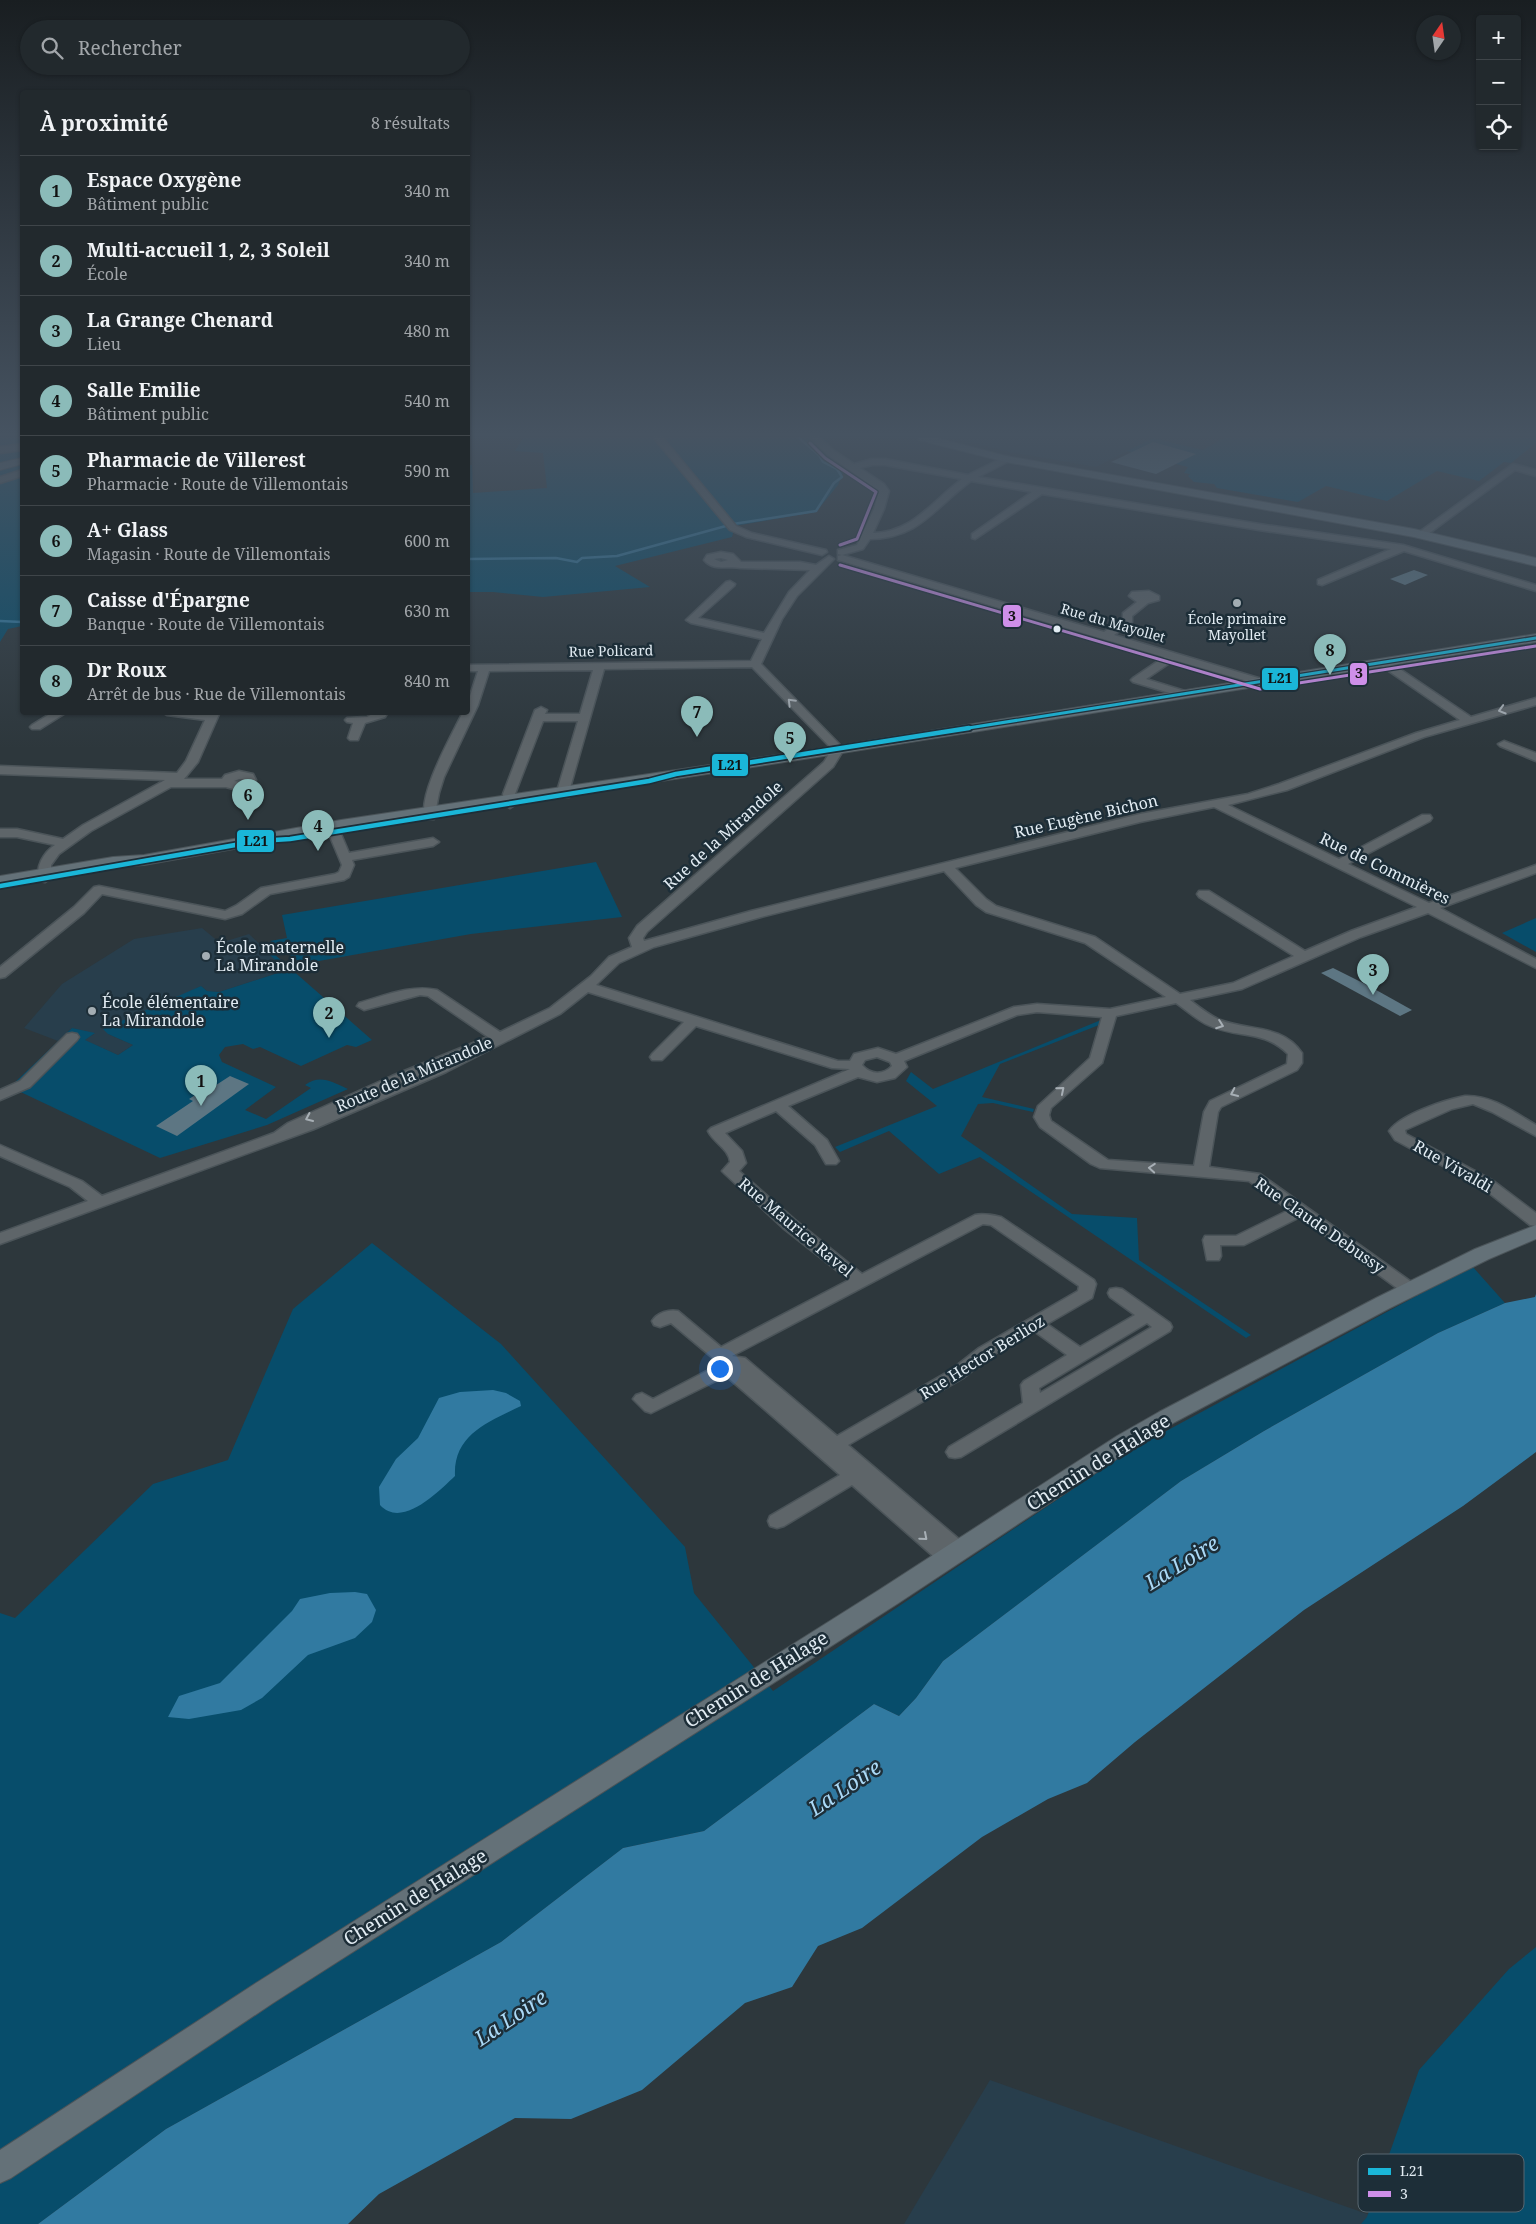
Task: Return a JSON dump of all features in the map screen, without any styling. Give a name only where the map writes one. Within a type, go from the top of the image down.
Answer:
[{"type":"main road","points":[[1452,542],[1536,562]]},
{"type":"main road","points":[[0,881],[118,866],[258,841],[290,839],[333,829],[649,781],[676,774],[1536,638]]},
{"type":"main road","points":[[0,886],[44,876]]},
{"type":"main road","name":"Chemin de Halage","points":[[0,2168],[165,2057],[954,1554],[1081,1470],[1167,1417],[1482,1254],[1536,1231]]},
{"type":"street","points":[[771,542],[826,556],[842,555],[860,547],[864,542]]},
{"type":"street","points":[[1357,542],[1405,549],[1536,588]]},
{"type":"street","points":[[1322,582],[1405,549],[1415,542]]},
{"type":"street","name":"Rue du Mayollet","points":[[842,555],[1260,682]]},
{"type":"street","points":[[826,556],[792,593],[768,637],[756,664],[838,749]]},
{"type":"street","points":[[732,563],[741,565],[800,565],[817,568]]},
{"type":"street","points":[[730,584],[691,620],[768,637]]},
{"type":"street","points":[[1105,636],[1128,620],[1127,615],[1144,601]]},
{"type":"street","points":[[1172,656],[1137,680],[1184,694]]},
{"type":"street","points":[[1384,663],[1468,720]]},
{"type":"street","name":"Rue Policard","points":[[470,668],[756,664]]},
{"type":"street","points":[[564,793],[583,718],[599,667]]},
{"type":"street","points":[[470,710],[484,668]]},
{"type":"street","name":"Rue Eugène Bichon","points":[[587,988],[614,960],[639,947],[756,914],[1140,818],[1217,804],[1283,787],[1411,738],[1536,701]]},
{"type":"street","points":[[510,801],[509,794],[540,714],[583,718]]},
{"type":"street","points":[[36,727],[57,715]]},
{"type":"street","points":[[44,876],[45,865],[54,851],[66,842],[87,828],[174,780],[192,762],[214,715]]},
{"type":"street","points":[[354,738],[355,720],[368,720],[381,715]]},
{"type":"street","points":[[429,814],[438,779],[467,715]]},
{"type":"street","points":[[1504,744],[1536,757]]},
{"type":"street","name":"Rue de la Mirandole","points":[[639,947],[636,938],[642,929],[829,764],[838,749]]},
{"type":"street","points":[[0,770],[227,783]]},
{"type":"street","name":"Rue de Commières","points":[[1217,804],[1427,907],[1536,964]]},
{"type":"street","points":[[1338,864],[1426,818]]},
{"type":"street","points":[[0,974],[78,910],[99,890],[219,915],[236,912],[259,894],[266,891],[339,877],[347,869],[346,857],[333,829]]},
{"type":"street","points":[[0,833],[17,833],[66,842]]},
{"type":"street","points":[[346,857],[433,842]]},
{"type":"street","points":[[947,867],[981,902],[991,909],[1090,940],[1213,1022],[1226,1027],[1255,1030],[1270,1034],[1288,1045],[1296,1057],[1295,1063],[1286,1070],[1215,1104],[1211,1112],[1200,1171]]},
{"type":"street","points":[[896,1058],[1014,1011],[1037,1008],[1110,1013],[1237,986],[1260,978],[1368,930],[1536,869]]},
{"type":"street","points":[[1204,894],[1305,957]]},
{"type":"street","points":[[587,988],[837,1065],[857,1068],[872,1077],[893,1074],[900,1067],[896,1058],[885,1053],[871,1053],[859,1057],[857,1068]]},
{"type":"street","name":"Route de la Mirandole","points":[[0,1240],[279,1136],[293,1126],[370,1095],[499,1038],[555,1011],[587,988]]},
{"type":"street","points":[[364,1006],[420,991],[432,993],[499,1038]]},
{"type":"street","name":"Rue Claude Debussy","points":[[1110,1013],[1097,1060],[1050,1100],[1041,1113],[1045,1124],[1096,1161],[1105,1164],[1200,1171],[1254,1178],[1302,1210],[1411,1290]]},
{"type":"street","points":[[657,1057],[694,1020]]},
{"type":"street","points":[[0,1096],[25,1084],[72,1037]]},
{"type":"street","points":[[831,1161],[822,1143],[778,1105],[857,1068]]},
{"type":"street","name":"Rue Vivaldi","points":[[1536,1131],[1486,1104],[1473,1100],[1464,1100],[1400,1127],[1398,1131],[1400,1137],[1486,1183],[1536,1221]]},
{"type":"street","name":"Rue Maurice Ravel","points":[[642,1399],[651,1407],[730,1362],[861,1282],[789,1224],[730,1171],[738,1163],[737,1154],[716,1131],[778,1105]]},
{"type":"street","points":[[0,1150],[76,1184],[100,1202]]},
{"type":"street","points":[[1213,1256],[1211,1240],[1238,1241],[1302,1210]]},
{"type":"street","name":"Rue Hector Berlioz","points":[[830,1448],[957,1374],[985,1352],[1086,1294],[1088,1284],[996,1221],[981,1219],[861,1282]]},
{"type":"street","points":[[955,1452],[1164,1327],[1116,1293]]},
{"type":"street","points":[[660,1321],[672,1315],[730,1362],[954,1554]]},
{"type":"street","points":[[1032,1406],[1030,1385],[1147,1315]]},
{"type":"street","points":[[1035,1324],[1081,1356]]},
{"type":"street","points":[[777,1521],[859,1473]]},
{"type":"shaded area","points":[[0,542],[20,542],[20,626],[8,629],[0,642]]},
{"type":"shaded area","points":[[470,542],[713,542],[615,566],[650,587],[543,597],[493,592],[470,592]]},
{"type":"shaded area","points":[[596,862],[622,917],[471,934],[302,964],[270,941],[287,938],[282,915]]},
{"type":"shaded area","points":[[1536,918],[1536,952],[1502,933]]},
{"type":"shaded area","points":[[202,928],[220,943],[249,934],[287,970],[219,992],[207,991],[201,986],[108,1034],[133,1045],[118,1055],[84,1040],[94,1034],[72,1028],[58,1041],[24,1028],[62,984],[134,939]]},
{"type":"shaded area","points":[[264,950],[274,954],[372,1040],[356,1047],[347,1045],[301,1066],[260,1047],[253,1049],[243,1044],[225,1047],[219,1055],[222,1062],[276,1087],[245,1110],[266,1119],[311,1088],[305,1085],[316,1080],[326,1080],[348,1089],[267,1125],[160,1158],[10,1087],[72,1028],[95,1033],[85,1040],[118,1055],[133,1045],[108,1034],[103,1029],[201,986],[207,991],[219,992],[287,970]]},
{"type":"shaded area","points":[[1101,1020],[1099,1025],[1000,1064],[982,1097],[1034,1109],[1033,1112],[993,1103],[978,1104],[961,1136],[1072,1214],[1137,1218],[1139,1260],[1251,1335],[1246,1338],[980,1157],[939,1174],[889,1131],[840,1152],[835,1147],[937,1106],[906,1081],[911,1072],[933,1089]]},
{"type":"shaded area","points":[[372,1243],[501,1344],[685,1547],[694,1593],[773,1691],[1131,1450],[1472,1266],[1505,1303],[1438,1333],[1264,1431],[1181,1481],[943,1661],[916,1698],[899,1716],[874,1704],[704,1831],[623,1848],[501,1942],[166,2129],[38,2224],[0,2224],[0,1613],[15,1618],[153,1484],[228,1460],[293,1309]]},
{"type":"shaded area","points":[[1536,1947],[1536,2224],[1361,2224],[1369,2212],[1524,2212],[1524,2154],[1389,2154],[1419,2070],[1509,1969]]},
{"type":"shaded area","points":[[990,2080],[1395,2224],[904,2224]]},
{"type":"water","name":"La Loire","points":[[1536,1294],[1536,1452],[1463,1506],[1304,1610],[1135,1742],[1087,1783],[1048,1799],[982,1837],[862,1928],[818,1946],[792,1987],[745,2003],[642,2090],[571,2119],[515,2118],[379,2194],[348,2224],[38,2224],[166,2129],[501,1942],[623,1848],[704,1831],[874,1704],[899,1716],[916,1698],[943,1661],[1181,1481],[1264,1431],[1438,1333],[1505,1303],[1535,1297]]},
{"type":"water","points":[[493,1390],[506,1393],[520,1401],[521,1406],[497,1417],[467,1439],[460,1449],[456,1462],[455,1476],[430,1499],[409,1511],[399,1513],[389,1511],[380,1505],[379,1487],[396,1459],[418,1438],[439,1398],[460,1392]]},
{"type":"water","points":[[355,1592],[367,1594],[376,1610],[372,1622],[355,1638],[308,1655],[262,1698],[241,1710],[189,1719],[168,1717],[179,1696],[220,1683],[292,1611],[300,1599],[330,1593]]},
{"type":"building","points":[[1414,570],[1428,575],[1405,585],[1390,579]]},
{"type":"building","points":[[1333,968],[1412,1010],[1400,1016],[1321,973]]},
{"type":"building","points":[[230,1076],[249,1084],[177,1136],[156,1126],[193,1101],[189,1099],[209,1086],[213,1087]]},
{"type":"waterway","points":[[470,559],[556,558],[577,562],[582,558],[617,556],[669,542]]},
{"type":"waterway","points":[[0,621],[20,622]]},
{"type":"transit line","name":"3","points":[[840,545],[849,542]]},
{"type":"transit line","name":"3","points":[[840,565],[1260,689],[1536,646]]},
{"type":"transit line","name":"L21","points":[[0,886],[258,841],[290,839],[649,781],[676,774],[1536,638]]},
{"type":"place","name":"École primaire Mayollet","points":[[1237,603]]},
{"type":"place","name":"Dr Roux","points":[[1330,675]]},
{"type":"place","name":"Caisse d'Épargne","points":[[697,737]]},
{"type":"place","name":"Pharmacie de Villerest","points":[[790,763]]},
{"type":"place","name":"A+ Glass","points":[[248,820]]},
{"type":"place","name":"Salle Emilie","points":[[318,851]]},
{"type":"place","name":"École maternelle La Mirandole","points":[[206,956]]},
{"type":"place","name":"La Grange Chenard","points":[[1373,995]]},
{"type":"place","name":"École élémentaire La Mirandole","points":[[92,1011]]},
{"type":"place","name":"Multi-accueil 1, 2, 3 Soleil","points":[[329,1038]]},
{"type":"place","name":"Espace Oxygène","points":[[201,1106]]}]
